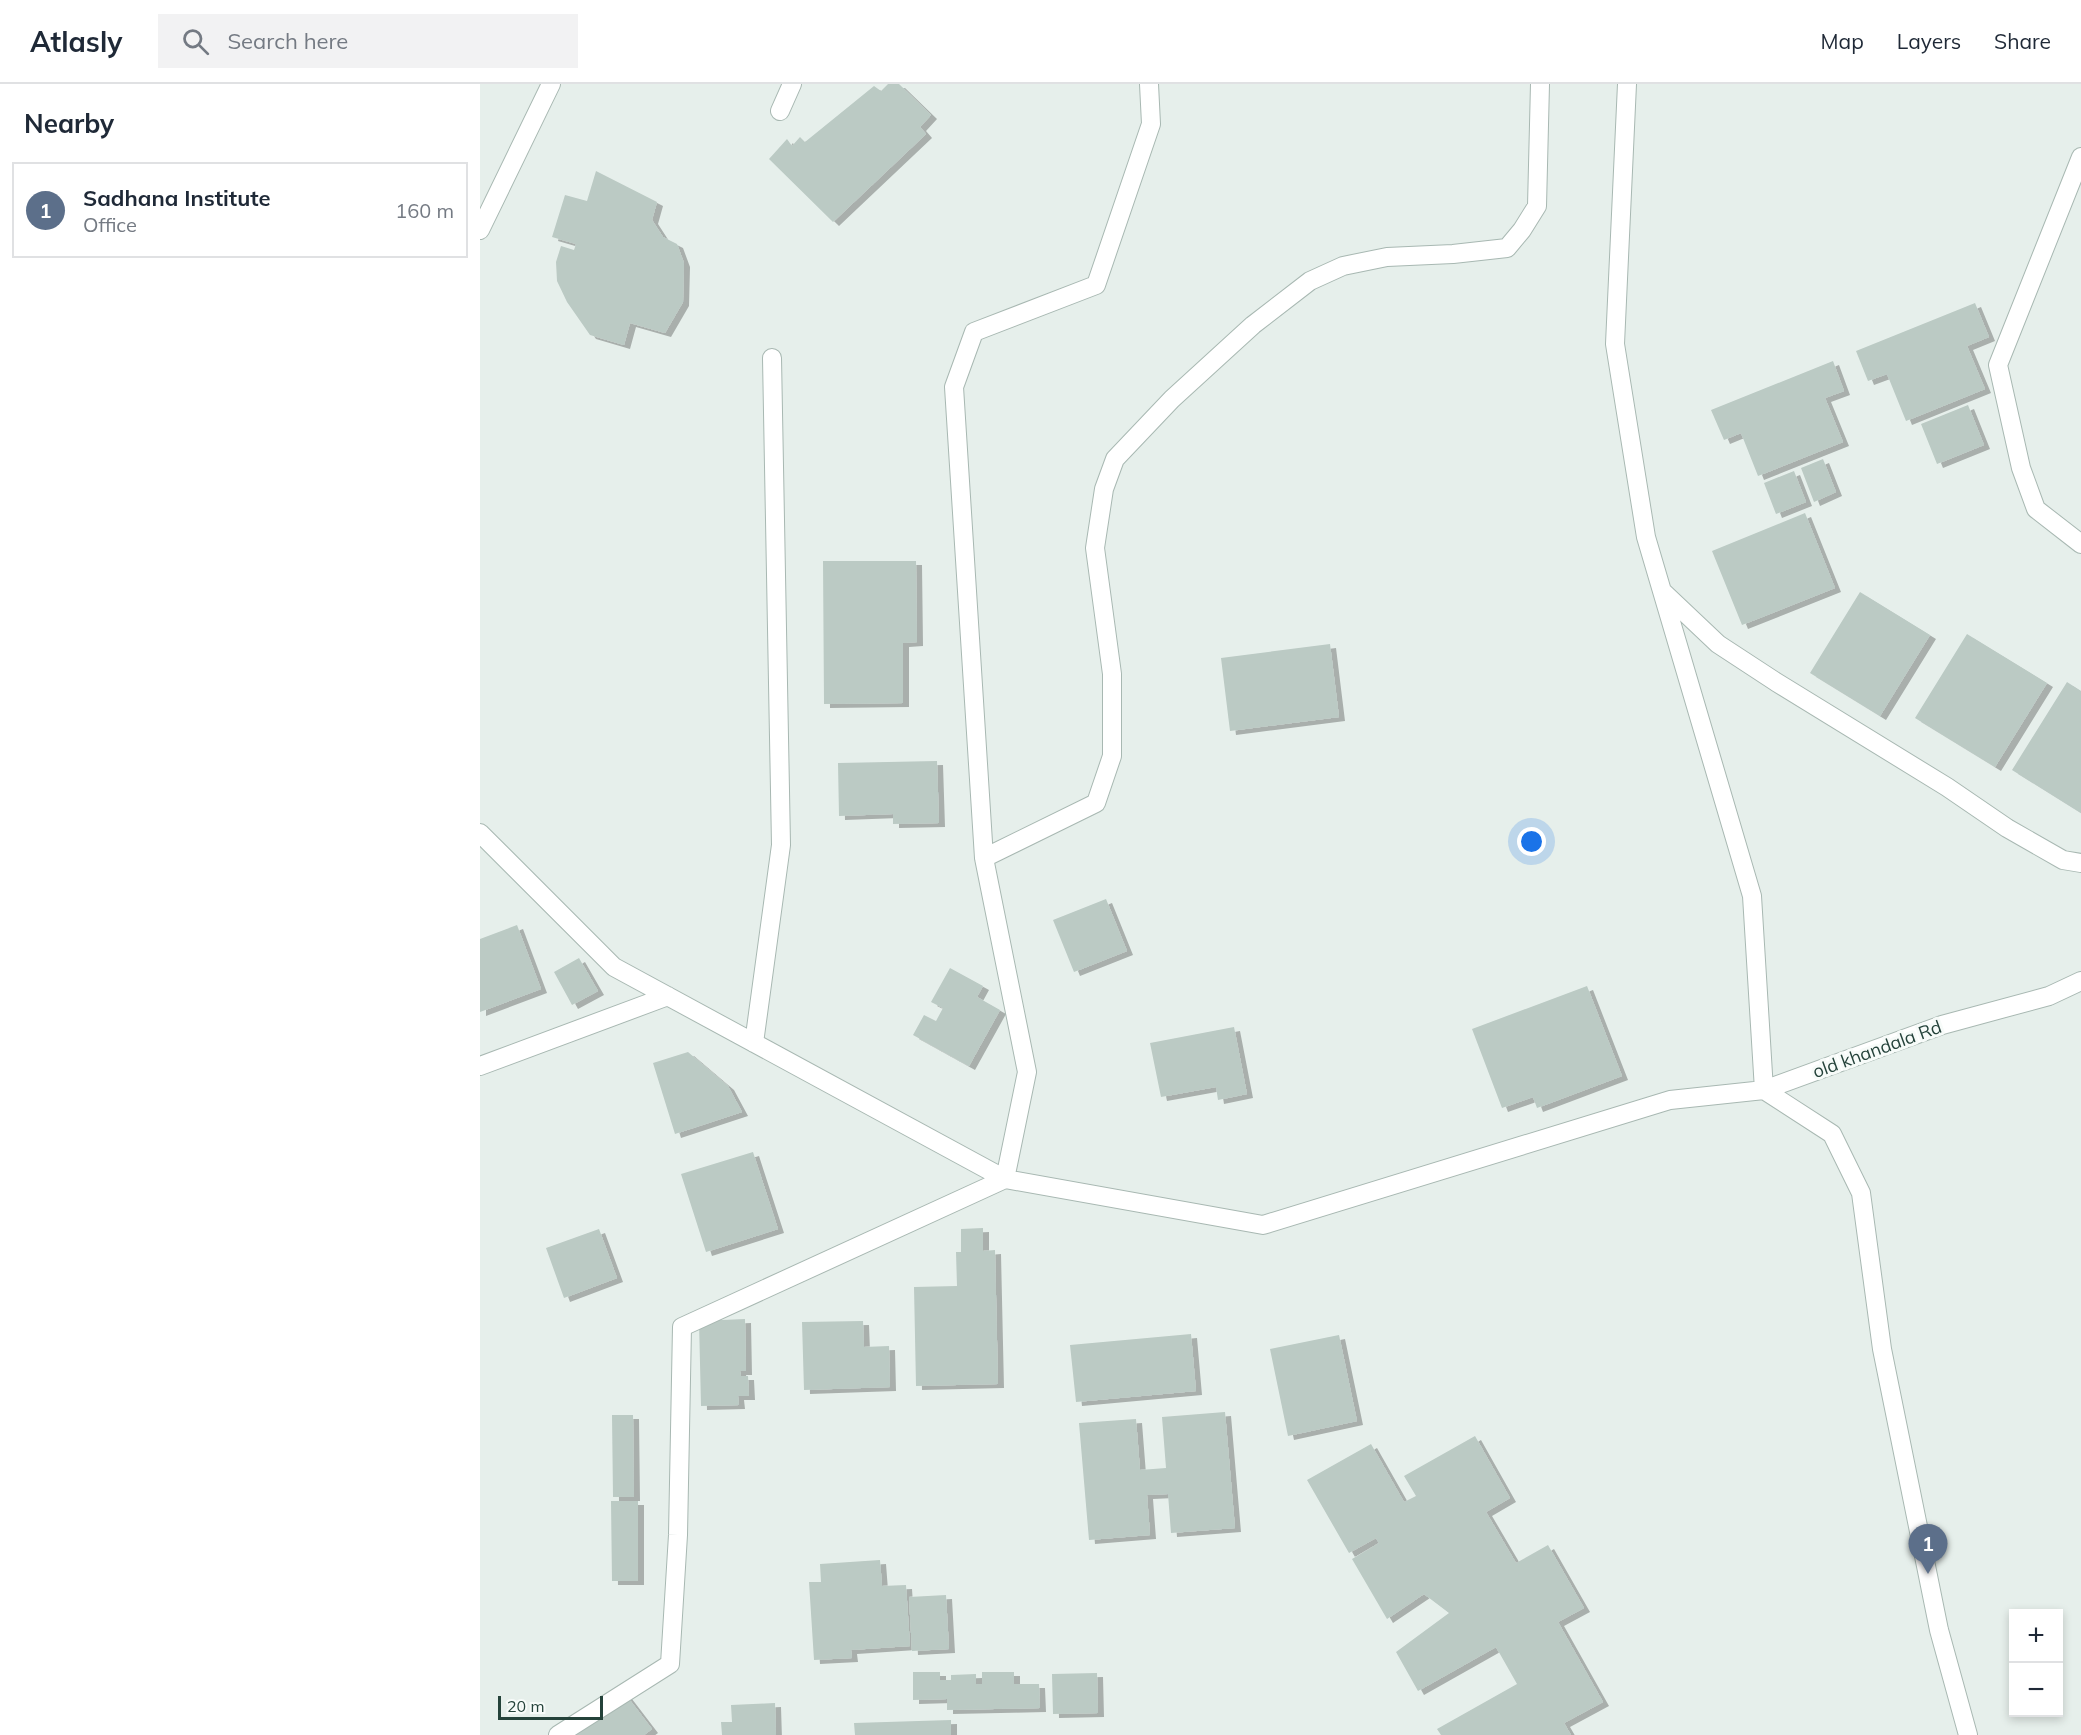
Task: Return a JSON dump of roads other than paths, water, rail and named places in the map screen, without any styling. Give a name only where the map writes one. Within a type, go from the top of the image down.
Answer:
[{"type":"street","points":[[480,230],[551,84]]},
{"type":"street","points":[[780,111],[792,84]]},
{"type":"street","points":[[558,1735],[670,1664],[678,1535],[682,1327],[1005,1179],[1027,1072],[984,858],[954,387],[974,332],[1096,285],[1151,124],[1149,84]]},
{"type":"street","points":[[984,858],[1096,803],[1112,756],[1112,674],[1095,548],[1104,489],[1115,459],[1172,399],[1245,332],[1310,281],[1343,266],[1387,257],[1453,254],[1507,248],[1537,206],[1540,84]]},
{"type":"street","points":[[1627,84],[1616,344],[1646,537],[1752,896],[1764,1090],[1832,1134],[1861,1193],[1882,1349],[1939,1630],[1968,1735]]},
{"type":"street","points":[[2081,157],[1998,365],[2021,468],[2036,509],[2081,544]]},
{"type":"street","points":[[754,1043],[781,845],[772,358]]},
{"type":"street","points":[[1661,589],[1718,644],[1756,669],[1947,787],[2007,828],[2063,860],[2081,863]]},
{"type":"street","name":"old khandala Rd","points":[[480,833],[614,967],[1005,1179],[1263,1225],[1670,1100],[1764,1090],[1942,1025],[2049,996],[2081,981]]},
{"type":"street","points":[[480,1066],[668,996]]},
{"type":"place","name":"Sadhana Institute","points":[[1928,1574]]}]
